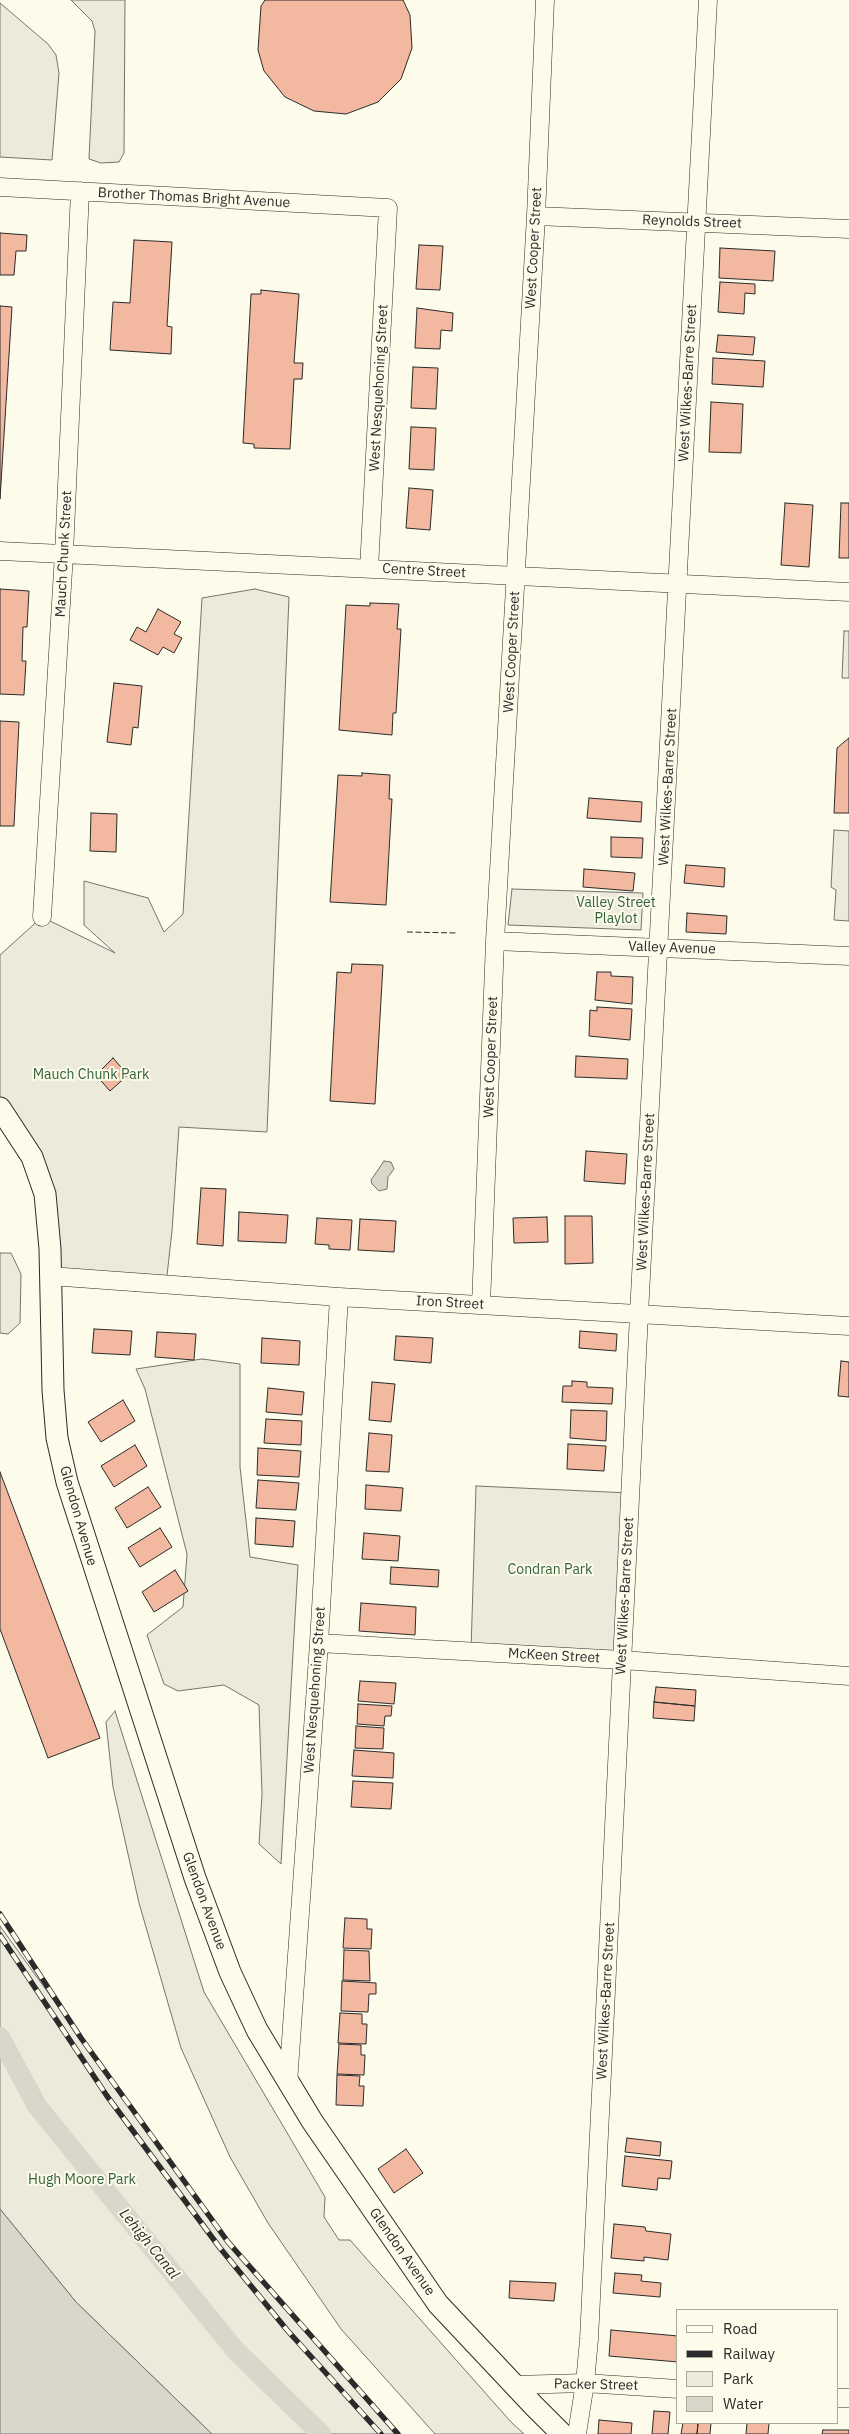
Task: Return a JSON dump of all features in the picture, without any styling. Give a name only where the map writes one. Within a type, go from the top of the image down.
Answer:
[{"type":"street","name":"West Cooper Street","points":[[481,1305],[495,941],[536,216],[545,0]]},
{"type":"street","name":"West Wilkes-Barre Street","points":[[576,2434],[585,2383],[708,0]]},
{"type":"street","name":"Brother Thomas Bright Avenue","points":[[0,187],[388,208]]},
{"type":"street","name":"Mauch Chunk Street","points":[[42,917],[64,554],[80,192]]},
{"type":"street","name":"West Nesquehoning Street","points":[[369,568],[388,208]]},
{"type":"street","name":"Reynolds Street","points":[[536,216],[849,229]]},
{"type":"street","name":"Centre Street","points":[[0,550],[849,592]]},
{"type":"street","name":"Valley Avenue","points":[[495,941],[849,956]]},
{"type":"street","name":"Glendon Avenue","points":[[0,1108],[23,1140],[42,1182],[48,1209],[55,1418],[62,1462],[72,1502],[217,1941],[252,2021],[288,2083],[438,2304],[562,2434]]},
{"type":"street","name":"Iron Street","points":[[50,1276],[339,1297],[849,1326]]},
{"type":"street","name":"West Nesquehoning Street","points":[[288,2083],[319,1643],[339,1297]]},
{"type":"street","name":"McKeen Street","points":[[319,1643],[622,1660],[849,1676]]},
{"type":"street","name":"Packer Street","points":[[514,2385],[585,2383],[676,2389]]},
{"type":"green space","points":[[71,0],[125,0],[124,153],[119,162],[101,163],[89,159],[95,31],[92,21]]},
{"type":"green space","points":[[0,3],[48,44],[56,55],[59,73],[52,160],[0,157]]},
{"type":"green space","name":"Mauch Chunk Park","points":[[255,589],[289,597],[267,1132],[179,1127],[172,1231],[166,1284],[50,1276],[32,1157],[0,1110],[0,955],[42,917],[115,953],[84,925],[84,881],[148,898],[164,932],[183,914],[202,598]]},
{"type":"green space","name":"Valley Street Playlot","points":[[512,889],[643,893],[641,930],[508,925]]},
{"type":"green space","points":[[0,1253],[11,1253],[21,1274],[20,1323],[8,1334],[0,1333]]},
{"type":"green space","points":[[202,1359],[240,1364],[240,1467],[250,1557],[298,1565],[281,1864],[259,1844],[262,1794],[259,1705],[224,1685],[178,1691],[164,1684],[147,1635],[183,1607],[187,1554],[145,1389],[136,1369]]},
{"type":"green space","name":"Condran Park","points":[[476,1486],[630,1493],[622,1660],[471,1651]]},
{"type":"green space","points":[[115,1711],[204,1992],[325,2197],[324,2217],[339,2240],[350,2240],[511,2422],[524,2434],[435,2434],[341,2329],[268,2223],[230,2157],[181,2048],[139,1903],[113,1787],[106,1722]]},
{"type":"green space","name":"Hugh Moore Park","points":[[0,1926],[228,2242],[398,2434],[212,2434],[76,2302],[0,2209]]},
{"type":"shaded area","points":[[844,631],[849,631],[849,678],[842,678]]},
{"type":"shaded area","points":[[834,830],[849,831],[849,921],[834,920],[836,890],[831,887]]},
{"type":"water","points":[[384,1161],[391,1162],[394,1169],[388,1177],[387,1189],[379,1191],[372,1184],[371,1180]]},
{"type":"water","points":[[0,2209],[76,2302],[212,2434],[0,2434]]},
{"type":"building","points":[[265,0],[403,0],[410,15],[412,48],[401,79],[378,102],[346,114],[314,111],[285,97],[264,71],[258,50],[261,6]]},
{"type":"building","points":[[0,233],[27,235],[26,251],[16,251],[14,275],[0,275]]},
{"type":"building","points":[[134,240],[172,242],[167,326],[172,327],[171,354],[110,350],[113,302],[130,303]]},
{"type":"building","points":[[419,245],[443,246],[440,290],[416,289]]},
{"type":"building","points":[[720,248],[775,251],[773,281],[719,278]]},
{"type":"building","points":[[720,282],[755,284],[755,294],[745,293],[744,314],[718,312]]},
{"type":"building","points":[[261,290],[299,294],[294,363],[303,363],[302,379],[294,379],[290,449],[254,448],[254,444],[243,443],[251,294],[261,294]]},
{"type":"building","points":[[0,306],[12,307],[0,499]]},
{"type":"building","points":[[417,308],[453,313],[452,331],[441,330],[440,349],[415,348]]},
{"type":"building","points":[[718,335],[755,337],[753,355],[716,352]]},
{"type":"building","points":[[713,358],[765,361],[763,387],[712,384]]},
{"type":"building","points":[[413,367],[438,368],[436,409],[411,408]]},
{"type":"building","points":[[711,402],[743,404],[741,453],[709,452]]},
{"type":"building","points":[[411,427],[436,428],[434,470],[409,469]]},
{"type":"building","points":[[409,488],[433,490],[430,530],[406,528]]},
{"type":"building","points":[[785,503],[813,505],[809,567],[781,565]]},
{"type":"building","points":[[841,503],[849,503],[849,558],[839,558]]},
{"type":"building","points":[[0,589],[29,591],[27,627],[23,627],[22,661],[26,661],[24,695],[0,694]]},
{"type":"building","points":[[370,603],[399,604],[397,629],[401,629],[396,713],[393,713],[392,735],[339,730],[346,605],[370,606]]},
{"type":"building","points":[[158,609],[181,622],[174,634],[182,638],[174,653],[163,647],[158,655],[130,640],[137,627],[146,632]]},
{"type":"building","points":[[114,683],[142,686],[138,728],[133,727],[131,745],[107,742]]},
{"type":"building","points":[[0,721],[19,722],[14,826],[0,826]]},
{"type":"building","points":[[849,738],[849,813],[834,813],[837,748]]},
{"type":"building","points":[[362,773],[390,775],[389,799],[392,799],[386,905],[330,902],[338,775],[362,776]]},
{"type":"building","points":[[589,798],[642,802],[641,822],[587,818]]},
{"type":"building","points":[[91,813],[117,814],[116,852],[90,851]]},
{"type":"building","points":[[611,837],[643,838],[642,858],[611,857]]},
{"type":"building","points":[[686,865],[725,868],[724,887],[684,883]]},
{"type":"building","points":[[584,869],[635,873],[633,891],[583,887]]},
{"type":"building","points":[[687,913],[727,916],[726,934],[686,932]]},
{"type":"building","points":[[352,964],[383,965],[375,1104],[330,1101],[337,972],[351,973]]},
{"type":"building","points":[[597,972],[611,972],[611,976],[633,977],[632,1004],[595,1000]]},
{"type":"building","points":[[597,1007],[632,1009],[630,1040],[589,1036],[590,1010],[597,1011]]},
{"type":"building","points":[[576,1056],[628,1059],[627,1079],[575,1077]]},
{"type":"building","points":[[113,1058],[128,1075],[110,1091],[96,1075]]},
{"type":"building","points":[[586,1151],[627,1154],[625,1184],[584,1181]]},
{"type":"building","points":[[201,1188],[226,1189],[223,1246],[197,1244]]},
{"type":"building","points":[[239,1212],[288,1215],[286,1243],[238,1241]]},
{"type":"building","points":[[565,1216],[592,1216],[593,1263],[565,1264]]},
{"type":"building","points":[[547,1217],[548,1242],[514,1243],[513,1218]]},
{"type":"building","points":[[317,1218],[352,1220],[350,1250],[329,1249],[329,1245],[315,1244]]},
{"type":"building","points":[[360,1219],[396,1221],[394,1252],[358,1250]]},
{"type":"building","points":[[94,1329],[132,1331],[130,1355],[92,1353]]},
{"type":"building","points":[[580,1331],[617,1334],[616,1351],[579,1348]]},
{"type":"building","points":[[157,1332],[196,1334],[194,1360],[155,1357]]},
{"type":"building","points":[[396,1336],[433,1338],[431,1363],[394,1360]]},
{"type":"building","points":[[262,1338],[300,1341],[299,1365],[261,1363]]},
{"type":"building","points":[[841,1361],[849,1362],[849,1397],[838,1396]]},
{"type":"building","points":[[572,1381],[587,1382],[587,1387],[613,1388],[612,1404],[562,1402],[563,1386],[572,1386]]},
{"type":"building","points":[[372,1382],[395,1384],[391,1422],[369,1420]]},
{"type":"building","points":[[268,1388],[304,1392],[302,1415],[266,1412]]},
{"type":"building","points":[[123,1400],[135,1421],[101,1442],[88,1422]]},
{"type":"building","points":[[571,1410],[607,1411],[606,1441],[570,1438]]},
{"type":"building","points":[[266,1419],[302,1421],[301,1445],[264,1443]]},
{"type":"building","points":[[369,1433],[392,1435],[389,1472],[366,1471]]},
{"type":"building","points":[[568,1444],[606,1446],[604,1471],[567,1469]]},
{"type":"building","points":[[135,1445],[147,1466],[114,1487],[101,1466]]},
{"type":"building","points":[[258,1448],[301,1451],[299,1477],[257,1475]]},
{"type":"building","points":[[0,1472],[100,1738],[48,1758],[0,1629]]},
{"type":"building","points":[[258,1480],[299,1483],[296,1510],[256,1508]]},
{"type":"building","points":[[366,1485],[403,1488],[401,1511],[365,1509]]},
{"type":"building","points":[[148,1487],[161,1507],[127,1528],[115,1508]]},
{"type":"building","points":[[256,1518],[295,1521],[293,1547],[255,1544]]},
{"type":"building","points":[[160,1528],[172,1547],[140,1567],[128,1548]]},
{"type":"building","points":[[364,1533],[400,1536],[398,1561],[362,1559]]},
{"type":"building","points":[[391,1567],[439,1570],[438,1587],[390,1584]]},
{"type":"building","points":[[175,1570],[188,1591],[154,1612],[142,1592]]},
{"type":"building","points":[[361,1603],[416,1607],[415,1635],[359,1631]]},
{"type":"building","points":[[360,1681],[396,1683],[394,1704],[358,1701]]},
{"type":"building","points":[[656,1687],[696,1690],[695,1706],[654,1702]]},
{"type":"building","points":[[654,1702],[695,1706],[694,1721],[653,1718]]},
{"type":"building","points":[[358,1704],[392,1706],[391,1716],[385,1716],[384,1726],[357,1724]]},
{"type":"building","points":[[356,1726],[384,1728],[383,1749],[355,1748]]},
{"type":"building","points":[[354,1750],[394,1753],[393,1778],[352,1776]]},
{"type":"building","points":[[353,1781],[393,1783],[391,1809],[351,1807]]},
{"type":"building","points":[[345,1918],[367,1919],[367,1929],[372,1929],[371,1949],[343,1948]]},
{"type":"building","points":[[344,1950],[369,1951],[370,1981],[343,1980]]},
{"type":"building","points":[[342,1981],[376,1983],[376,1994],[369,1994],[368,2012],[341,2011]]},
{"type":"building","points":[[340,2013],[362,2014],[362,2024],[367,2024],[366,2044],[338,2043]]},
{"type":"building","points":[[339,2044],[361,2045],[361,2055],[365,2055],[364,2075],[337,2074]]},
{"type":"building","points":[[337,2075],[360,2076],[359,2086],[364,2086],[363,2106],[336,2105]]},
{"type":"building","points":[[627,2138],[661,2142],[660,2156],[625,2152]]},
{"type":"building","points":[[406,2149],[423,2173],[394,2193],[378,2169]]},
{"type":"building","points":[[625,2156],[672,2161],[670,2179],[658,2178],[657,2190],[622,2186]]},
{"type":"building","points":[[614,2224],[645,2227],[646,2231],[671,2234],[668,2260],[644,2257],[644,2261],[611,2258]]},
{"type":"building","points":[[615,2273],[642,2275],[641,2281],[661,2283],[660,2297],[613,2293]]},
{"type":"building","points":[[510,2281],[556,2283],[554,2301],[509,2298]]},
{"type":"building","points":[[611,2330],[676,2336],[676,2362],[609,2356]]},
{"type":"building","points":[[654,2411],[670,2412],[668,2434],[652,2434]]},
{"type":"building","points":[[599,2420],[632,2423],[631,2434],[598,2434]]},
{"type":"building","points":[[683,2424],[698,2424],[697,2434],[681,2434]]},
{"type":"building","points":[[698,2424],[711,2424],[710,2434],[697,2434]]},
{"type":"building","points":[[747,2424],[769,2424],[768,2434],[746,2434]]},
{"type":"building","points":[[823,2430],[849,2430],[849,2434],[822,2434]]},
{"type":"waterway","name":"Lehigh Canal","points":[[0,2037],[37,2106],[236,2351],[321,2434]]},
{"type":"railway","points":[[0,1914],[81,2038],[228,2242],[398,2434]]},
{"type":"railway","points":[[0,1935],[107,2096],[220,2248],[287,2330],[381,2434]]},
{"type":"fence","points":[[407,932],[458,933]]}]
